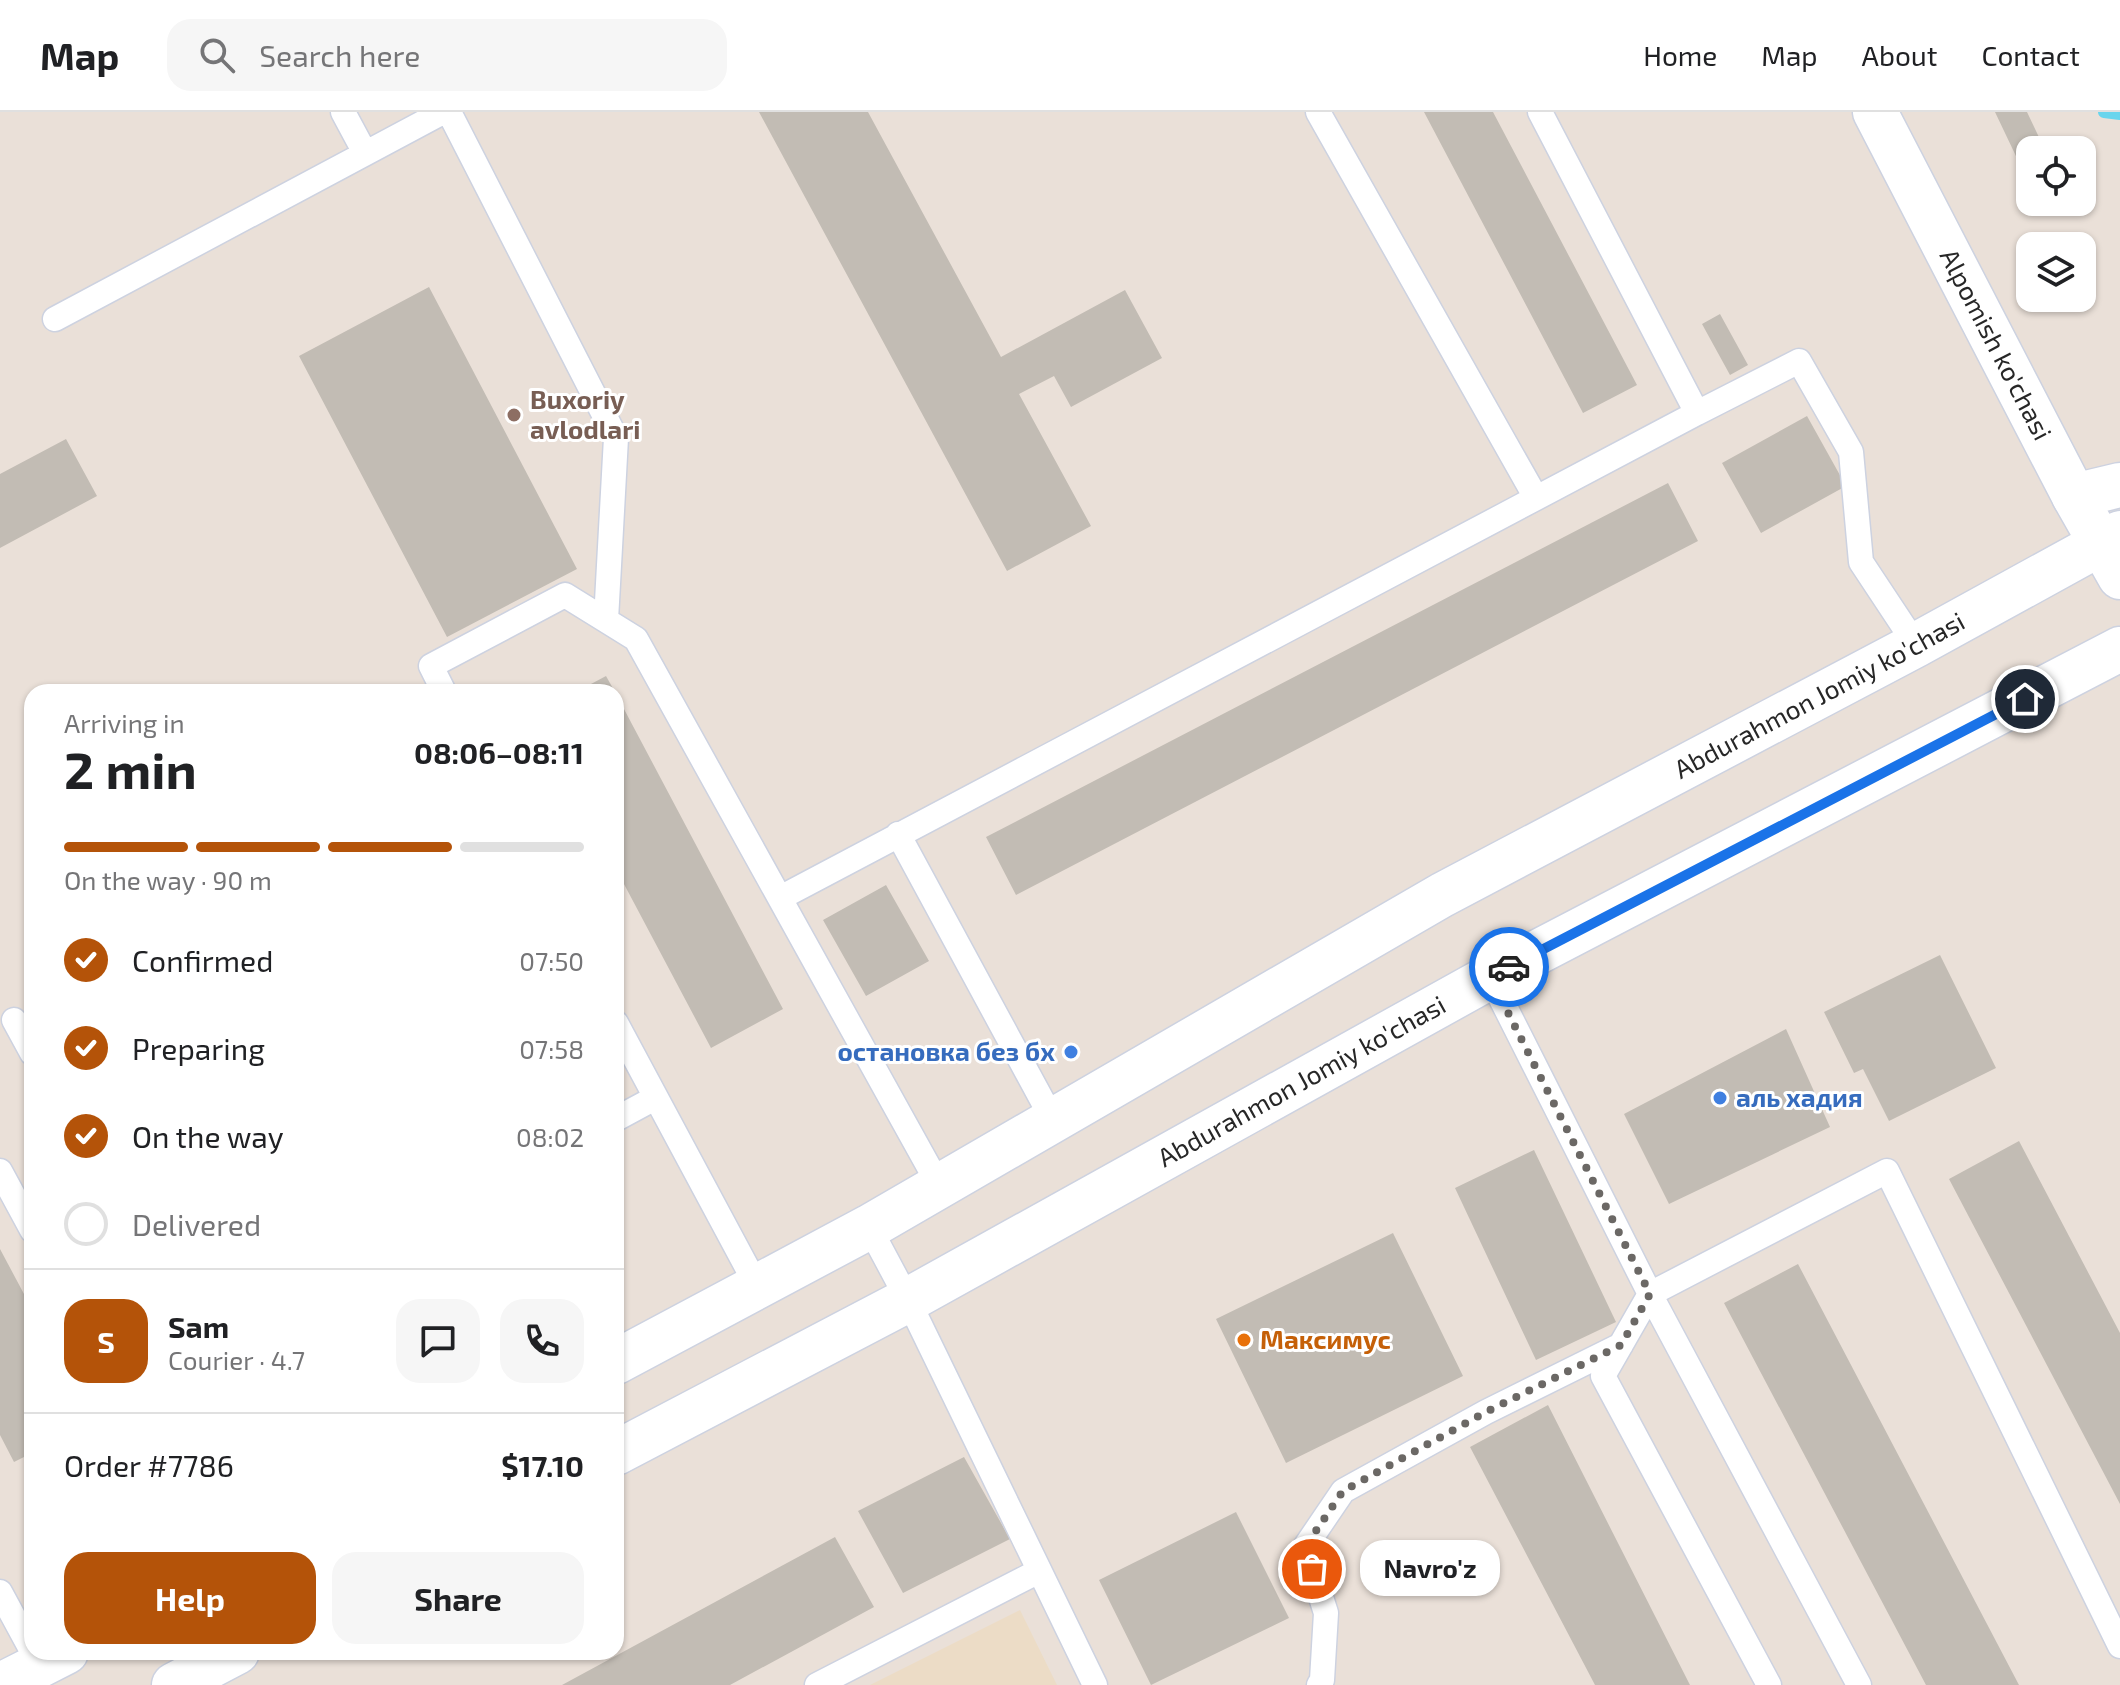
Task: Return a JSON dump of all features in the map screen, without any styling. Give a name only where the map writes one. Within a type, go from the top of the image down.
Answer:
[{"type":"street","name":"Alpomish ko'chasi","points":[[1875,112],[2108,521]]},
{"type":"street","points":[[1907,112],[2108,521]]},
{"type":"street","name":"Abdurahmon Jomiy ko'chasi","points":[[624,1358],[940,1187],[1442,895],[1916,645],[2108,521]]},
{"type":"street","name":"Abdurahmon Jomiy ko'chasi","points":[[624,1449],[908,1300],[1490,977],[2120,649]]},
{"type":"street","points":[[174,1685],[222,1660]]},
{"type":"street","points":[[1,1685],[44,1661]]},
{"type":"lane","points":[[343,112],[365,153]]},
{"type":"lane","points":[[55,319],[443,112]]},
{"type":"lane","points":[[449,112],[616,438],[606,620]]},
{"type":"lane","points":[[1318,112],[1535,496]]},
{"type":"lane","points":[[1540,112],[1697,413]]},
{"type":"lane","points":[[780,898],[1535,496],[1799,361],[1851,452],[1861,562],[1916,645]]},
{"type":"lane","points":[[440,684],[431,666],[565,595],[636,639],[940,1187]]},
{"type":"lane","points":[[898,834],[1054,1122]]},
{"type":"lane","points":[[1490,977],[1650,1294],[1859,1685]]},
{"type":"lane","points":[[14,1020],[24,1038]]},
{"type":"lane","points":[[624,1038],[757,1286]]},
{"type":"lane","points":[[624,1115],[655,1098]]},
{"type":"lane","points":[[0,1171],[24,1215]]},
{"type":"lane","points":[[1769,1685],[1603,1376],[1650,1294],[1887,1171],[2120,1646]]},
{"type":"lane","points":[[869,1227],[908,1300],[1095,1685]]},
{"type":"lane","points":[[1319,1685],[1322,1680],[1326,1613],[1305,1547],[1343,1491],[1486,1412],[1621,1345]]},
{"type":"lane","points":[[817,1685],[1039,1571]]},
{"type":"lane","points":[[0,1592],[24,1630]]},
{"type":"shaded area","points":[[1020,1610],[1057,1685],[870,1685]]},
{"type":"building","points":[[759,112],[868,112],[1001,357],[1125,290],[1162,358],[1071,407],[1054,376],[1019,394],[1091,526],[1007,571]]},
{"type":"building","points":[[1424,112],[1493,112],[1637,385],[1583,413]]},
{"type":"building","points":[[1995,112],[2027,112],[2038,136],[2016,136],[2016,156]]},
{"type":"building","points":[[429,287],[577,569],[447,637],[299,356]]},
{"type":"building","points":[[1720,314],[1748,365],[1730,375],[1702,324]]},
{"type":"building","points":[[1807,416],[1846,486],[1761,533],[1722,463]]},
{"type":"building","points":[[66,439],[97,496],[0,548],[0,474]]},
{"type":"building","points":[[1668,483],[1698,541],[1016,895],[986,837]]},
{"type":"building","points":[[606,676],[610,684],[591,684]]},
{"type":"building","points":[[624,709],[783,1009],[711,1048],[624,884]]},
{"type":"building","points":[[886,885],[929,961],[866,996],[823,920]]},
{"type":"building","points":[[1940,955],[1996,1068],[1889,1121],[1863,1069],[1854,1073],[1824,1012]]},
{"type":"building","points":[[1786,1029],[1830,1127],[1669,1204],[1624,1114]]},
{"type":"building","points":[[2019,1141],[2120,1333],[2120,1504],[1949,1179]]},
{"type":"building","points":[[1534,1150],[1616,1322],[1536,1360],[1455,1188]]},
{"type":"building","points":[[1393,1233],[1463,1376],[1286,1463],[1216,1319]]},
{"type":"building","points":[[0,1249],[24,1294],[24,1457],[14,1462],[0,1435]]},
{"type":"building","points":[[1798,1264],[2019,1685],[1926,1685],[1724,1303]]},
{"type":"building","points":[[1548,1405],[1690,1685],[1595,1685],[1470,1447]]},
{"type":"building","points":[[964,1457],[1010,1539],[903,1593],[858,1511]]},
{"type":"building","points":[[1236,1512],[1289,1618],[1151,1685],[1099,1580]]},
{"type":"building","points":[[835,1537],[874,1607],[730,1685],[562,1685],[608,1660],[624,1660],[624,1651]]},
{"type":"waterway","points":[[2104,112],[2120,114]]},
{"type":"way so far","points":[[1312,1569],[1305,1547],[1343,1491],[1486,1412],[1621,1345],[1650,1294],[1490,977],[1509,967]]},
{"type":"place","name":"Buxoriy avlodlari","points":[[514,415]]},
{"type":"place","name":"остановка без бх","points":[[1071,1052]]},
{"type":"place","name":"аль хадия","points":[[1720,1098]]},
{"type":"place","name":"Максимус","points":[[1244,1340]]},
{"type":"place","name":"Navro'z","points":[[1312,1569]]},
{"type":"route","points":[[1509,967],[2025,699]]}]
